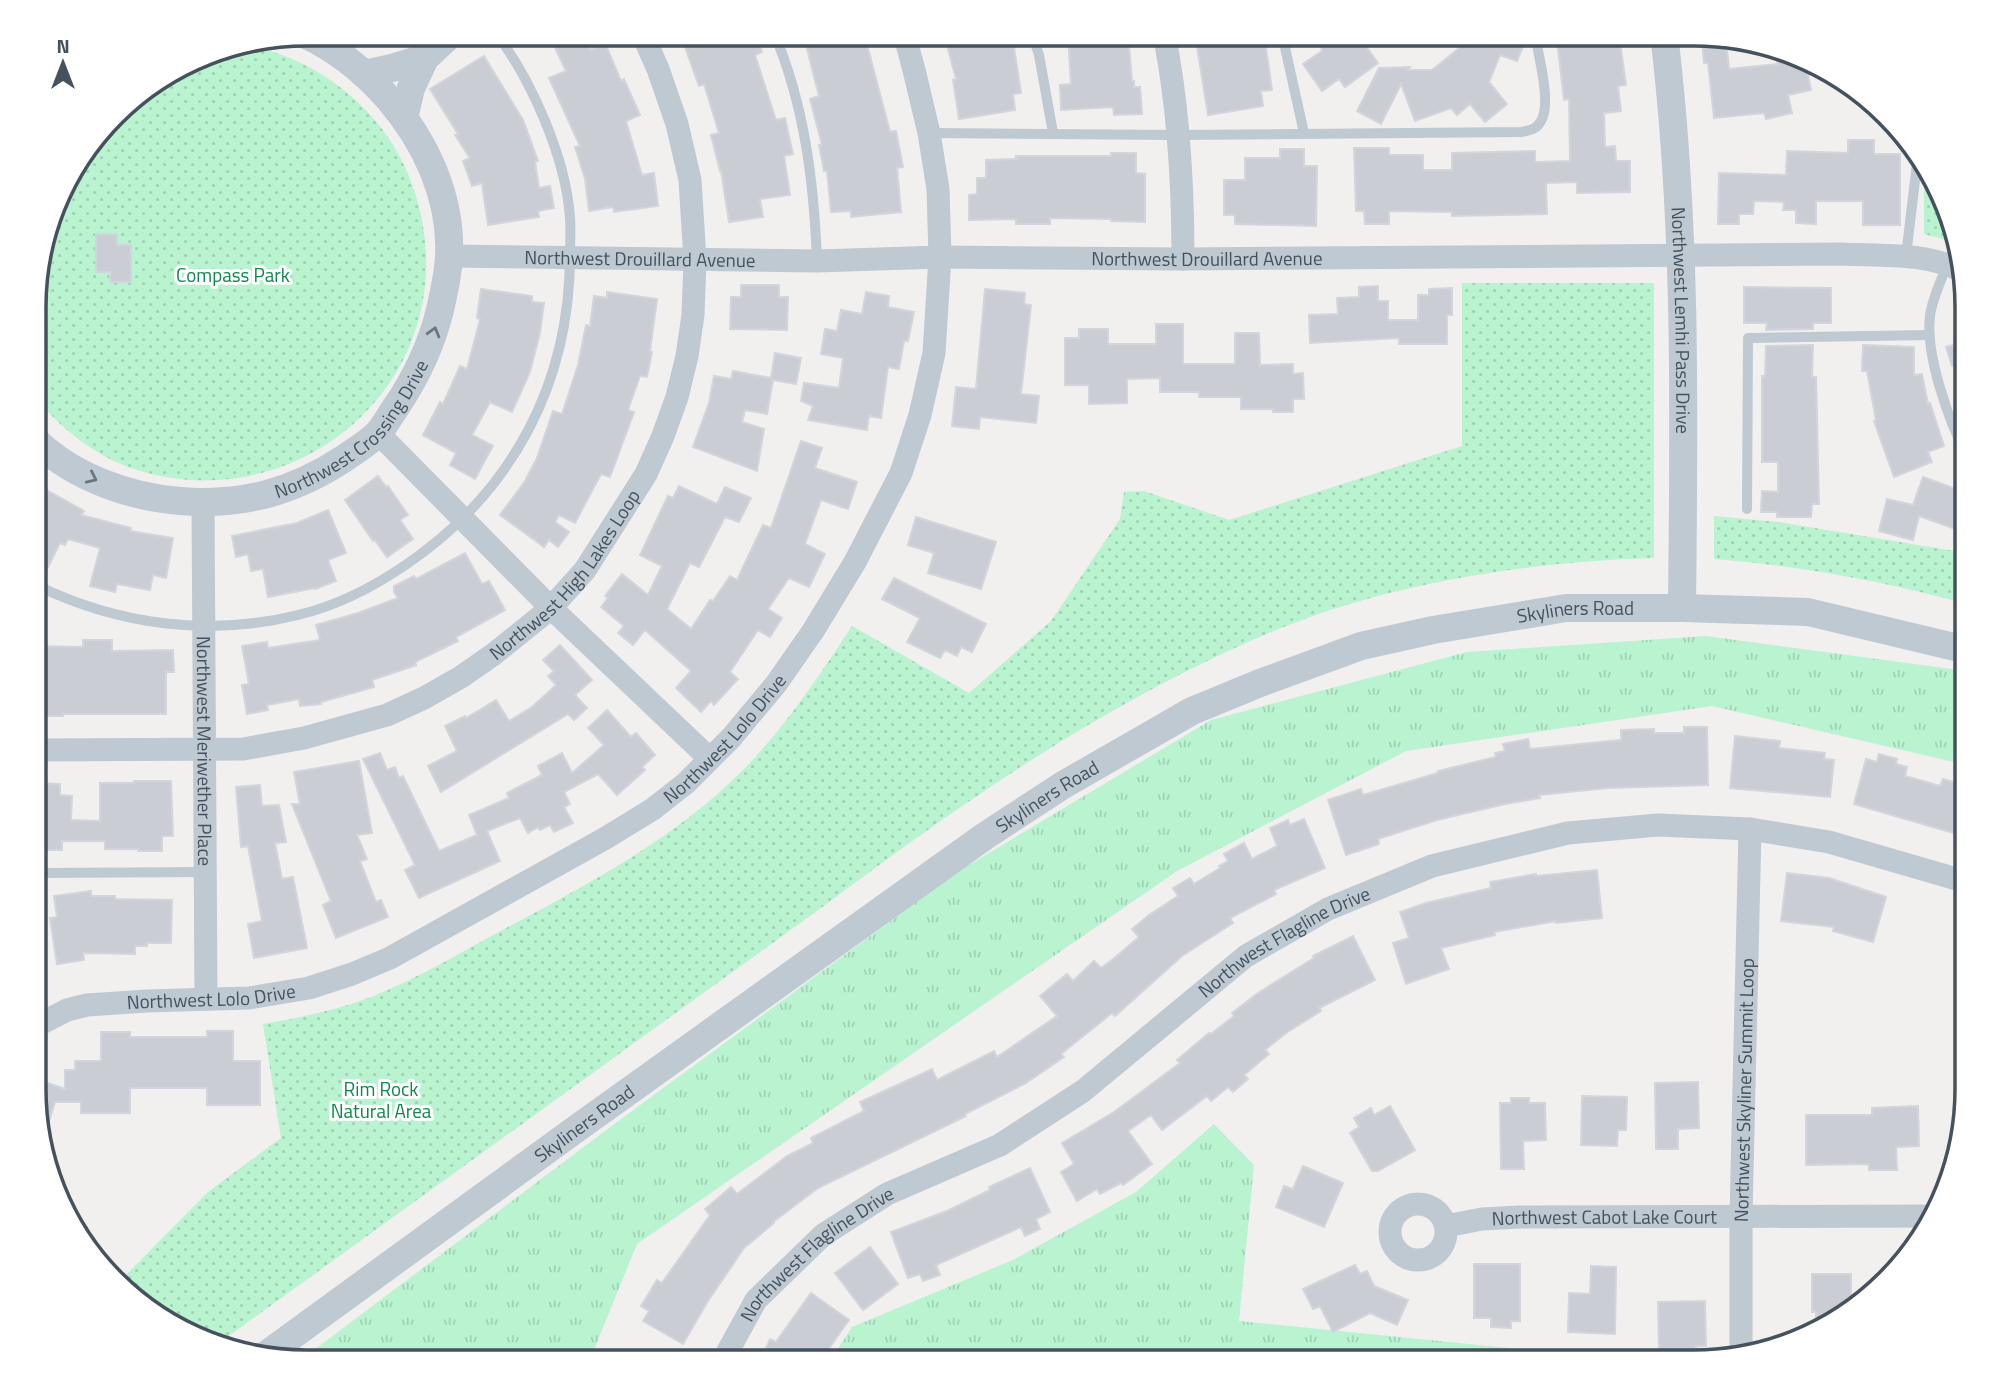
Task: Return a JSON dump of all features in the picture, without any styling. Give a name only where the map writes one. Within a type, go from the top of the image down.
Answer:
[{"type":"street","name":"Northwest Crossing Drive","points":[[46,449],[93,480],[153,499],[230,503],[281,491],[306,481],[355,451],[378,433],[409,389],[434,334],[447,278],[449,230],[441,190],[427,154],[404,118],[364,74],[326,46]]},
{"type":"street","points":[[404,118],[411,88],[425,58],[438,46]]},
{"type":"street","name":"Northwest High Lakes Loop","points":[[46,750],[243,749],[304,738],[387,715],[461,677],[494,654],[551,608],[585,570],[646,474],[663,436],[677,397],[693,315],[695,260],[690,180],[677,124],[659,69],[648,46]]},
{"type":"street","name":"Northwest Lolo Drive","points":[[46,1019],[87,1004],[249,998],[309,988],[352,974],[390,958],[634,821],[686,783],[731,738],[776,684],[813,631],[855,562],[901,473],[920,415],[934,353],[940,257],[938,189],[929,133],[908,46]]},
{"type":"street","points":[[1166,46],[1183,188],[1183,259]]},
{"type":"street","name":"Northwest Lemhi Pass Drive","points":[[1666,46],[1673,105],[1682,257],[1682,608]]},
{"type":"street","points":[[364,74],[425,58]]},
{"type":"street","name":"Northwest Drouillard Avenue","points":[[449,256],[817,261],[940,257],[1183,259],[1840,254],[1906,256],[1952,268]]},
{"type":"street","points":[[378,433],[551,608],[709,758]]},
{"type":"street","name":"Northwest Meriwether Place","points":[[202,503],[206,999]]},
{"type":"street","name":"Skyliners Road","points":[[275,1348],[985,836],[1063,785],[1192,711],[1361,646],[1433,630],[1566,608],[1808,612],[1955,647]]},
{"type":"street","name":"Northwest Flagline Drive","points":[[729,1350],[756,1300],[823,1236],[887,1194],[1000,1145],[1083,1091],[1246,956],[1328,909],[1432,866],[1568,833],[1658,825],[1750,829],[1829,842],[1955,879]]},
{"type":"street","name":"Northwest Skyliner Summit Loop","points":[[1741,1346],[1741,1216],[1750,829]]},
{"type":"street","name":"Northwest Cabot Lake Court","points":[[1446,1226],[1482,1219],[1520,1217],[1923,1216]]},
{"type":"lane","points":[[46,590],[67,600],[115,615],[169,625],[262,623],[300,615],[337,602],[391,575],[429,549],[464,518],[493,486],[529,430],[547,390],[555,368],[567,314],[570,286],[570,216],[566,191],[547,126],[532,93],[504,46]]},
{"type":"lane","points":[[779,46],[796,96],[807,146],[815,206],[817,261]]},
{"type":"lane","points":[[1036,46],[1053,133]]},
{"type":"lane","points":[[1285,46],[1304,133]]},
{"type":"lane","points":[[929,133],[1177,135],[1522,132],[1535,128],[1542,120],[1545,97],[1537,46]]},
{"type":"lane","points":[[1906,256],[1916,168]]},
{"type":"lane","points":[[1953,270],[1930,314],[1929,335],[1941,389],[1955,432]]},
{"type":"lane","points":[[1747,509],[1748,338],[1929,335]]},
{"type":"lane","points":[[46,873],[206,872]]},
{"type":"green space","name":"Compass Park","points":[[266,49],[321,74],[369,113],[393,145],[410,179],[421,215],[426,273],[417,324],[398,369],[369,408],[333,440],[291,463],[244,477],[195,480],[128,467],[98,452],[59,423],[46,409],[46,289],[54,239],[72,191],[89,161],[110,134],[134,110],[161,89],[191,72],[239,54]]},
{"type":"green space","points":[[1924,182],[1947,240],[1924,234]]},
{"type":"green space","name":"Rim Rock Natural Area","points":[[1462,283],[1654,283],[1654,558],[1581,562],[1473,575],[1367,599],[1301,620],[1258,638],[1145,693],[1049,749],[956,810],[226,1338],[191,1324],[161,1307],[124,1276],[208,1192],[281,1138],[263,1024],[345,1006],[407,981],[634,856],[691,815],[744,769],[774,736],[852,626],[969,693],[1051,621],[1120,519],[1124,492],[1144,491],[1229,520],[1462,446]]},
{"type":"green space","points":[[1714,516],[1778,522],[1955,551],[1955,601],[1842,576],[1714,559]]},
{"type":"green space","points":[[1706,636],[1955,669],[1955,762],[1712,706],[1406,751],[1177,871],[637,1244],[594,1350],[314,1350],[613,1125],[959,871],[1211,720],[1467,652]]},
{"type":"green space","points":[[1214,1124],[1254,1165],[1239,1321],[1529,1350],[837,1350],[852,1327],[1013,1260],[1136,1192]]},
{"type":"building","points":[[554,46],[588,46],[590,50],[606,46],[621,81],[624,79],[640,115],[626,121],[642,175],[654,173],[658,206],[614,212],[613,207],[589,211],[585,179],[575,147],[580,146],[549,78],[566,71]]},
{"type":"building","points":[[685,46],[760,46],[762,52],[755,55],[776,120],[785,118],[793,154],[784,156],[790,195],[760,199],[763,217],[729,222],[721,170],[711,135],[719,133],[704,84],[699,86]]},
{"type":"building","points":[[806,46],[867,46],[890,132],[896,131],[903,167],[897,168],[901,212],[851,217],[851,211],[831,212],[827,171],[824,171],[819,145],[822,145],[810,99],[819,96]]},
{"type":"building","points":[[947,46],[1014,46],[1021,93],[1013,94],[1015,110],[959,119],[953,80],[956,79]]},
{"type":"building","points":[[1069,46],[1129,46],[1132,81],[1134,87],[1140,87],[1142,114],[1114,115],[1113,107],[1061,110],[1060,85],[1071,84]]},
{"type":"building","points":[[1197,46],[1266,46],[1272,90],[1261,91],[1263,106],[1208,115]]},
{"type":"building","points":[[1321,46],[1366,46],[1378,63],[1345,87],[1339,79],[1322,91],[1303,64],[1322,51]]},
{"type":"building","points":[[1459,46],[1523,46],[1517,61],[1500,55],[1489,82],[1507,104],[1485,122],[1470,104],[1457,115],[1451,108],[1415,121],[1401,84],[1381,124],[1357,111],[1379,68],[1410,67],[1408,70],[1432,70]]},
{"type":"building","points":[[1558,46],[1621,46],[1626,85],[1618,86],[1621,111],[1604,113],[1605,147],[1615,146],[1616,161],[1630,161],[1630,192],[1577,193],[1577,182],[1546,183],[1547,214],[1452,216],[1452,212],[1389,211],[1389,224],[1365,224],[1364,211],[1356,211],[1354,148],[1389,148],[1389,155],[1423,155],[1423,170],[1452,170],[1452,153],[1535,151],[1535,162],[1570,161],[1569,99],[1564,100]]},
{"type":"building","points":[[1702,46],[1727,48],[1729,69],[1778,64],[1777,59],[1807,71],[1811,90],[1788,95],[1792,113],[1766,119],[1764,113],[1714,118],[1708,63],[1704,63]]},
{"type":"building","points":[[484,56],[523,120],[538,161],[535,162],[539,188],[550,186],[554,208],[538,211],[539,217],[488,225],[482,183],[472,186],[463,161],[470,158],[430,89]]},
{"type":"building","points":[[1848,140],[1874,140],[1874,154],[1900,154],[1900,225],[1863,225],[1863,201],[1816,201],[1816,224],[1796,223],[1796,210],[1783,210],[1784,202],[1754,201],[1753,214],[1739,214],[1739,224],[1718,224],[1719,173],[1786,175],[1787,151],[1848,153]]},
{"type":"building","points":[[1280,149],[1304,149],[1304,166],[1317,166],[1316,226],[1235,224],[1235,215],[1224,215],[1224,180],[1245,180],[1245,158],[1280,158]]},
{"type":"building","points":[[1111,153],[1136,153],[1136,173],[1145,174],[1145,222],[1050,218],[1050,224],[1016,224],[1016,219],[969,220],[969,195],[977,194],[977,178],[986,178],[986,160],[1016,159],[1016,156],[1111,156]]},
{"type":"building","points":[[96,234],[117,234],[117,245],[131,245],[131,282],[110,282],[110,272],[96,272]]},
{"type":"building","points":[[741,285],[779,285],[779,297],[788,297],[787,330],[730,329],[731,297],[741,297]]},
{"type":"building","points":[[1378,286],[1378,301],[1388,301],[1388,320],[1418,320],[1418,295],[1429,295],[1429,289],[1452,288],[1452,315],[1447,315],[1447,344],[1399,344],[1399,338],[1310,343],[1309,315],[1338,314],[1337,298],[1359,297],[1359,287]]},
{"type":"building","points":[[1744,287],[1831,288],[1831,323],[1813,323],[1813,329],[1766,330],[1767,323],[1744,323]]},
{"type":"building","points":[[481,289],[532,296],[532,302],[544,303],[530,372],[512,412],[490,402],[472,435],[493,446],[475,479],[450,465],[456,453],[423,435],[440,402],[443,404],[460,366],[467,369],[480,319],[477,318]]},
{"type":"building","points":[[985,289],[1025,293],[1024,304],[1031,305],[1021,394],[1039,396],[1036,423],[980,417],[979,429],[952,426],[956,387],[976,389]]},
{"type":"building","points":[[607,292],[657,299],[647,377],[640,376],[628,410],[634,412],[610,477],[601,474],[575,523],[559,515],[555,522],[569,532],[558,547],[549,540],[544,547],[500,515],[525,481],[537,458],[553,411],[562,414],[578,365],[586,325],[590,326],[594,296],[607,298]]},
{"type":"building","points":[[866,292],[889,296],[888,307],[914,312],[908,341],[904,341],[899,369],[888,367],[881,418],[869,416],[867,430],[808,420],[813,406],[801,401],[804,383],[839,388],[843,358],[821,354],[825,329],[837,331],[841,310],[862,314]]},
{"type":"building","points":[[1156,324],[1183,324],[1183,364],[1235,364],[1235,333],[1259,333],[1260,365],[1293,364],[1293,374],[1303,373],[1304,399],[1293,399],[1293,412],[1241,409],[1241,397],[1199,397],[1199,392],[1160,392],[1160,378],[1127,379],[1127,403],[1089,404],[1089,385],[1065,385],[1065,338],[1079,338],[1079,329],[1108,329],[1108,344],[1156,344]]},
{"type":"building","points":[[1955,344],[1955,366],[1952,366],[1946,347]]},
{"type":"building","points":[[1813,345],[1812,377],[1816,377],[1819,504],[1812,504],[1811,517],[1777,517],[1777,512],[1761,512],[1762,491],[1778,492],[1778,462],[1762,462],[1762,376],[1765,376],[1766,346]]},
{"type":"building","points":[[1863,345],[1914,347],[1914,375],[1922,374],[1928,404],[1930,403],[1944,446],[1928,452],[1932,462],[1894,477],[1874,421],[1876,420],[1867,371],[1862,371]]},
{"type":"building","points":[[775,353],[801,358],[796,384],[773,380],[767,414],[745,410],[742,422],[764,429],[757,471],[693,447],[709,403],[714,376],[731,379],[733,371],[771,378]]},
{"type":"building","points":[[801,441],[822,448],[815,468],[857,482],[848,509],[821,500],[805,544],[825,554],[809,587],[789,578],[768,609],[782,618],[770,637],[758,630],[730,672],[738,679],[714,705],[711,701],[701,712],[676,688],[691,671],[645,630],[633,645],[618,633],[624,626],[601,607],[608,598],[605,596],[622,574],[648,595],[662,566],[640,555],[668,496],[673,498],[679,486],[717,504],[725,487],[751,498],[739,522],[725,517],[699,567],[690,563],[667,609],[691,629],[730,576],[737,580],[763,525],[771,528]]},
{"type":"building","points":[[378,476],[408,515],[400,520],[413,539],[387,557],[345,500]]},
{"type":"building","points":[[1923,477],[1955,488],[1955,529],[1919,516],[1913,540],[1879,531],[1887,499],[1913,505]]},
{"type":"building","points":[[46,490],[84,511],[81,515],[131,528],[130,531],[173,538],[166,578],[153,575],[150,590],[117,584],[115,592],[90,586],[100,548],[68,539],[65,545],[60,543],[46,571]]},
{"type":"building","points":[[328,510],[346,553],[328,560],[336,581],[315,589],[268,597],[263,569],[251,571],[248,554],[236,557],[232,536],[297,523]]},
{"type":"building","points":[[916,517],[996,542],[981,589],[928,573],[934,553],[908,545]]},
{"type":"building","points":[[465,553],[482,584],[489,581],[505,610],[456,637],[458,641],[415,662],[416,665],[372,680],[374,687],[321,704],[300,706],[299,699],[267,705],[268,710],[247,714],[242,685],[249,684],[242,646],[267,642],[268,648],[320,640],[316,625],[398,598],[394,586],[414,576],[416,579]]},
{"type":"building","points":[[894,578],[986,624],[972,652],[961,647],[957,656],[945,650],[940,658],[907,642],[920,618],[882,599]]},
{"type":"building","points":[[83,640],[112,640],[112,651],[173,650],[174,672],[166,672],[166,714],[46,716],[46,646],[83,647]]},
{"type":"building","points":[[560,645],[592,680],[575,695],[587,708],[574,720],[568,714],[441,792],[428,766],[457,751],[445,726],[465,716],[466,718],[496,700],[509,721],[532,707],[556,685],[548,676],[554,671],[543,660]]},
{"type":"building","points":[[607,710],[631,737],[636,733],[655,755],[642,767],[645,770],[617,795],[598,774],[564,792],[570,804],[564,807],[573,823],[554,832],[550,825],[540,830],[538,827],[528,833],[520,818],[487,831],[500,861],[419,898],[405,870],[415,865],[363,759],[380,753],[387,770],[395,767],[399,778],[403,776],[439,851],[477,835],[469,815],[509,798],[507,793],[542,775],[538,766],[562,753],[572,773],[604,745],[588,728]]},
{"type":"building","points":[[1684,727],[1707,727],[1708,785],[1608,788],[1539,795],[1540,798],[1437,820],[1378,839],[1379,844],[1346,855],[1328,800],[1361,789],[1363,795],[1438,771],[1496,757],[1495,753],[1505,751],[1503,744],[1528,739],[1530,749],[1621,740],[1621,730],[1654,729],[1654,733],[1684,733]]},
{"type":"building","points":[[1735,736],[1780,741],[1779,748],[1825,753],[1824,759],[1834,760],[1830,797],[1730,788]]},
{"type":"building","points":[[1879,754],[1897,759],[1896,764],[1907,767],[1905,776],[1940,786],[1943,779],[1955,782],[1955,833],[1854,804],[1866,759],[1877,762]]},
{"type":"building","points":[[359,761],[372,833],[357,835],[367,859],[360,861],[376,902],[381,900],[388,917],[336,938],[323,905],[331,901],[292,804],[300,804],[294,772]]},
{"type":"building","points":[[171,781],[173,836],[162,836],[162,851],[105,849],[105,841],[62,841],[62,850],[46,850],[46,783],[60,784],[60,795],[72,796],[71,820],[100,821],[100,783]]},
{"type":"building","points":[[260,785],[262,806],[279,805],[286,842],[275,843],[282,879],[293,877],[307,948],[254,958],[248,924],[262,921],[248,846],[241,847],[236,787]]},
{"type":"building","points":[[1304,819],[1325,868],[1274,890],[1276,894],[1230,918],[1233,923],[1182,956],[1115,1016],[1112,1013],[1061,1054],[1064,1057],[1026,1083],[965,1114],[966,1116],[818,1188],[744,1248],[683,1344],[643,1321],[649,1311],[641,1306],[657,1280],[662,1283],[710,1215],[705,1209],[731,1187],[737,1194],[787,1156],[813,1143],[811,1138],[864,1111],[860,1102],[932,1069],[937,1080],[994,1051],[997,1057],[1057,1016],[1040,996],[1067,974],[1073,981],[1094,961],[1101,968],[1112,960],[1139,937],[1132,929],[1178,896],[1173,888],[1190,878],[1194,884],[1220,868],[1219,866],[1228,861],[1224,854],[1244,843],[1252,859],[1277,846],[1270,828],[1288,820],[1290,825]]},
{"type":"building","points":[[1597,870],[1602,918],[1556,921],[1494,932],[1495,935],[1441,948],[1449,969],[1406,984],[1393,943],[1409,938],[1400,912],[1491,888],[1490,882],[1536,874]]},
{"type":"building","points":[[1787,873],[1829,878],[1886,897],[1873,942],[1833,931],[1834,927],[1781,921]]},
{"type":"building","points":[[91,891],[91,896],[115,896],[115,899],[172,900],[171,943],[135,946],[135,954],[83,953],[84,960],[57,964],[50,918],[57,917],[54,896]]},
{"type":"building","points":[[1353,936],[1375,980],[1319,1008],[1321,1011],[1286,1033],[1265,1050],[1269,1054],[1244,1075],[1248,1079],[1233,1092],[1228,1087],[1211,1101],[1207,1096],[1162,1130],[1151,1115],[1128,1131],[1152,1164],[1123,1185],[1121,1183],[1100,1194],[1097,1189],[1077,1201],[1061,1172],[1074,1164],[1062,1143],[1114,1112],[1180,1063],[1177,1060],[1234,1016],[1232,1013],[1258,993],[1314,958],[1313,956]]},
{"type":"building","points":[[207,1031],[233,1031],[233,1061],[260,1061],[260,1105],[207,1105],[207,1088],[130,1088],[130,1113],[81,1113],[81,1102],[55,1102],[48,1124],[46,1082],[65,1089],[65,1070],[75,1070],[75,1061],[101,1061],[101,1032],[130,1032],[130,1037],[207,1037]]},
{"type":"building","points":[[1698,1082],[1699,1128],[1678,1129],[1678,1149],[1656,1149],[1655,1083]]},
{"type":"building","points":[[1582,1096],[1627,1097],[1626,1130],[1618,1130],[1617,1146],[1581,1145]]},
{"type":"building","points":[[1511,1098],[1529,1098],[1529,1103],[1545,1103],[1546,1140],[1523,1141],[1524,1169],[1501,1169],[1500,1103],[1511,1103]]},
{"type":"building","points":[[1390,1106],[1415,1150],[1378,1171],[1372,1171],[1350,1133],[1359,1127],[1354,1118],[1371,1108],[1374,1115]]},
{"type":"building","points":[[1918,1106],[1919,1146],[1896,1147],[1897,1170],[1869,1170],[1869,1164],[1806,1165],[1806,1115],[1872,1115],[1872,1108]]},
{"type":"building","points":[[1303,1166],[1343,1183],[1324,1227],[1276,1207],[1284,1186],[1293,1189]]},
{"type":"building","points":[[1030,1168],[1050,1212],[1036,1219],[1040,1229],[1025,1236],[1021,1227],[936,1265],[940,1275],[923,1281],[920,1274],[908,1278],[891,1232],[947,1211]]},
{"type":"building","points":[[870,1247],[898,1284],[863,1310],[835,1273]]},
{"type":"building","points":[[1474,1264],[1520,1264],[1520,1321],[1511,1321],[1511,1328],[1491,1327],[1491,1318],[1474,1318]]},
{"type":"building","points":[[1355,1265],[1360,1274],[1367,1271],[1374,1286],[1408,1300],[1397,1325],[1370,1313],[1333,1332],[1320,1306],[1313,1309],[1303,1289]]},
{"type":"building","points":[[1591,1266],[1616,1267],[1615,1334],[1568,1332],[1569,1293],[1590,1294]]},
{"type":"building","points":[[1812,1274],[1851,1274],[1851,1299],[1816,1321],[1816,1312],[1812,1312]]},
{"type":"building","points":[[811,1293],[849,1320],[828,1350],[765,1350],[770,1339],[776,1342]]},
{"type":"building","points":[[1705,1301],[1706,1346],[1696,1346],[1696,1350],[1659,1350],[1658,1302]]}]
